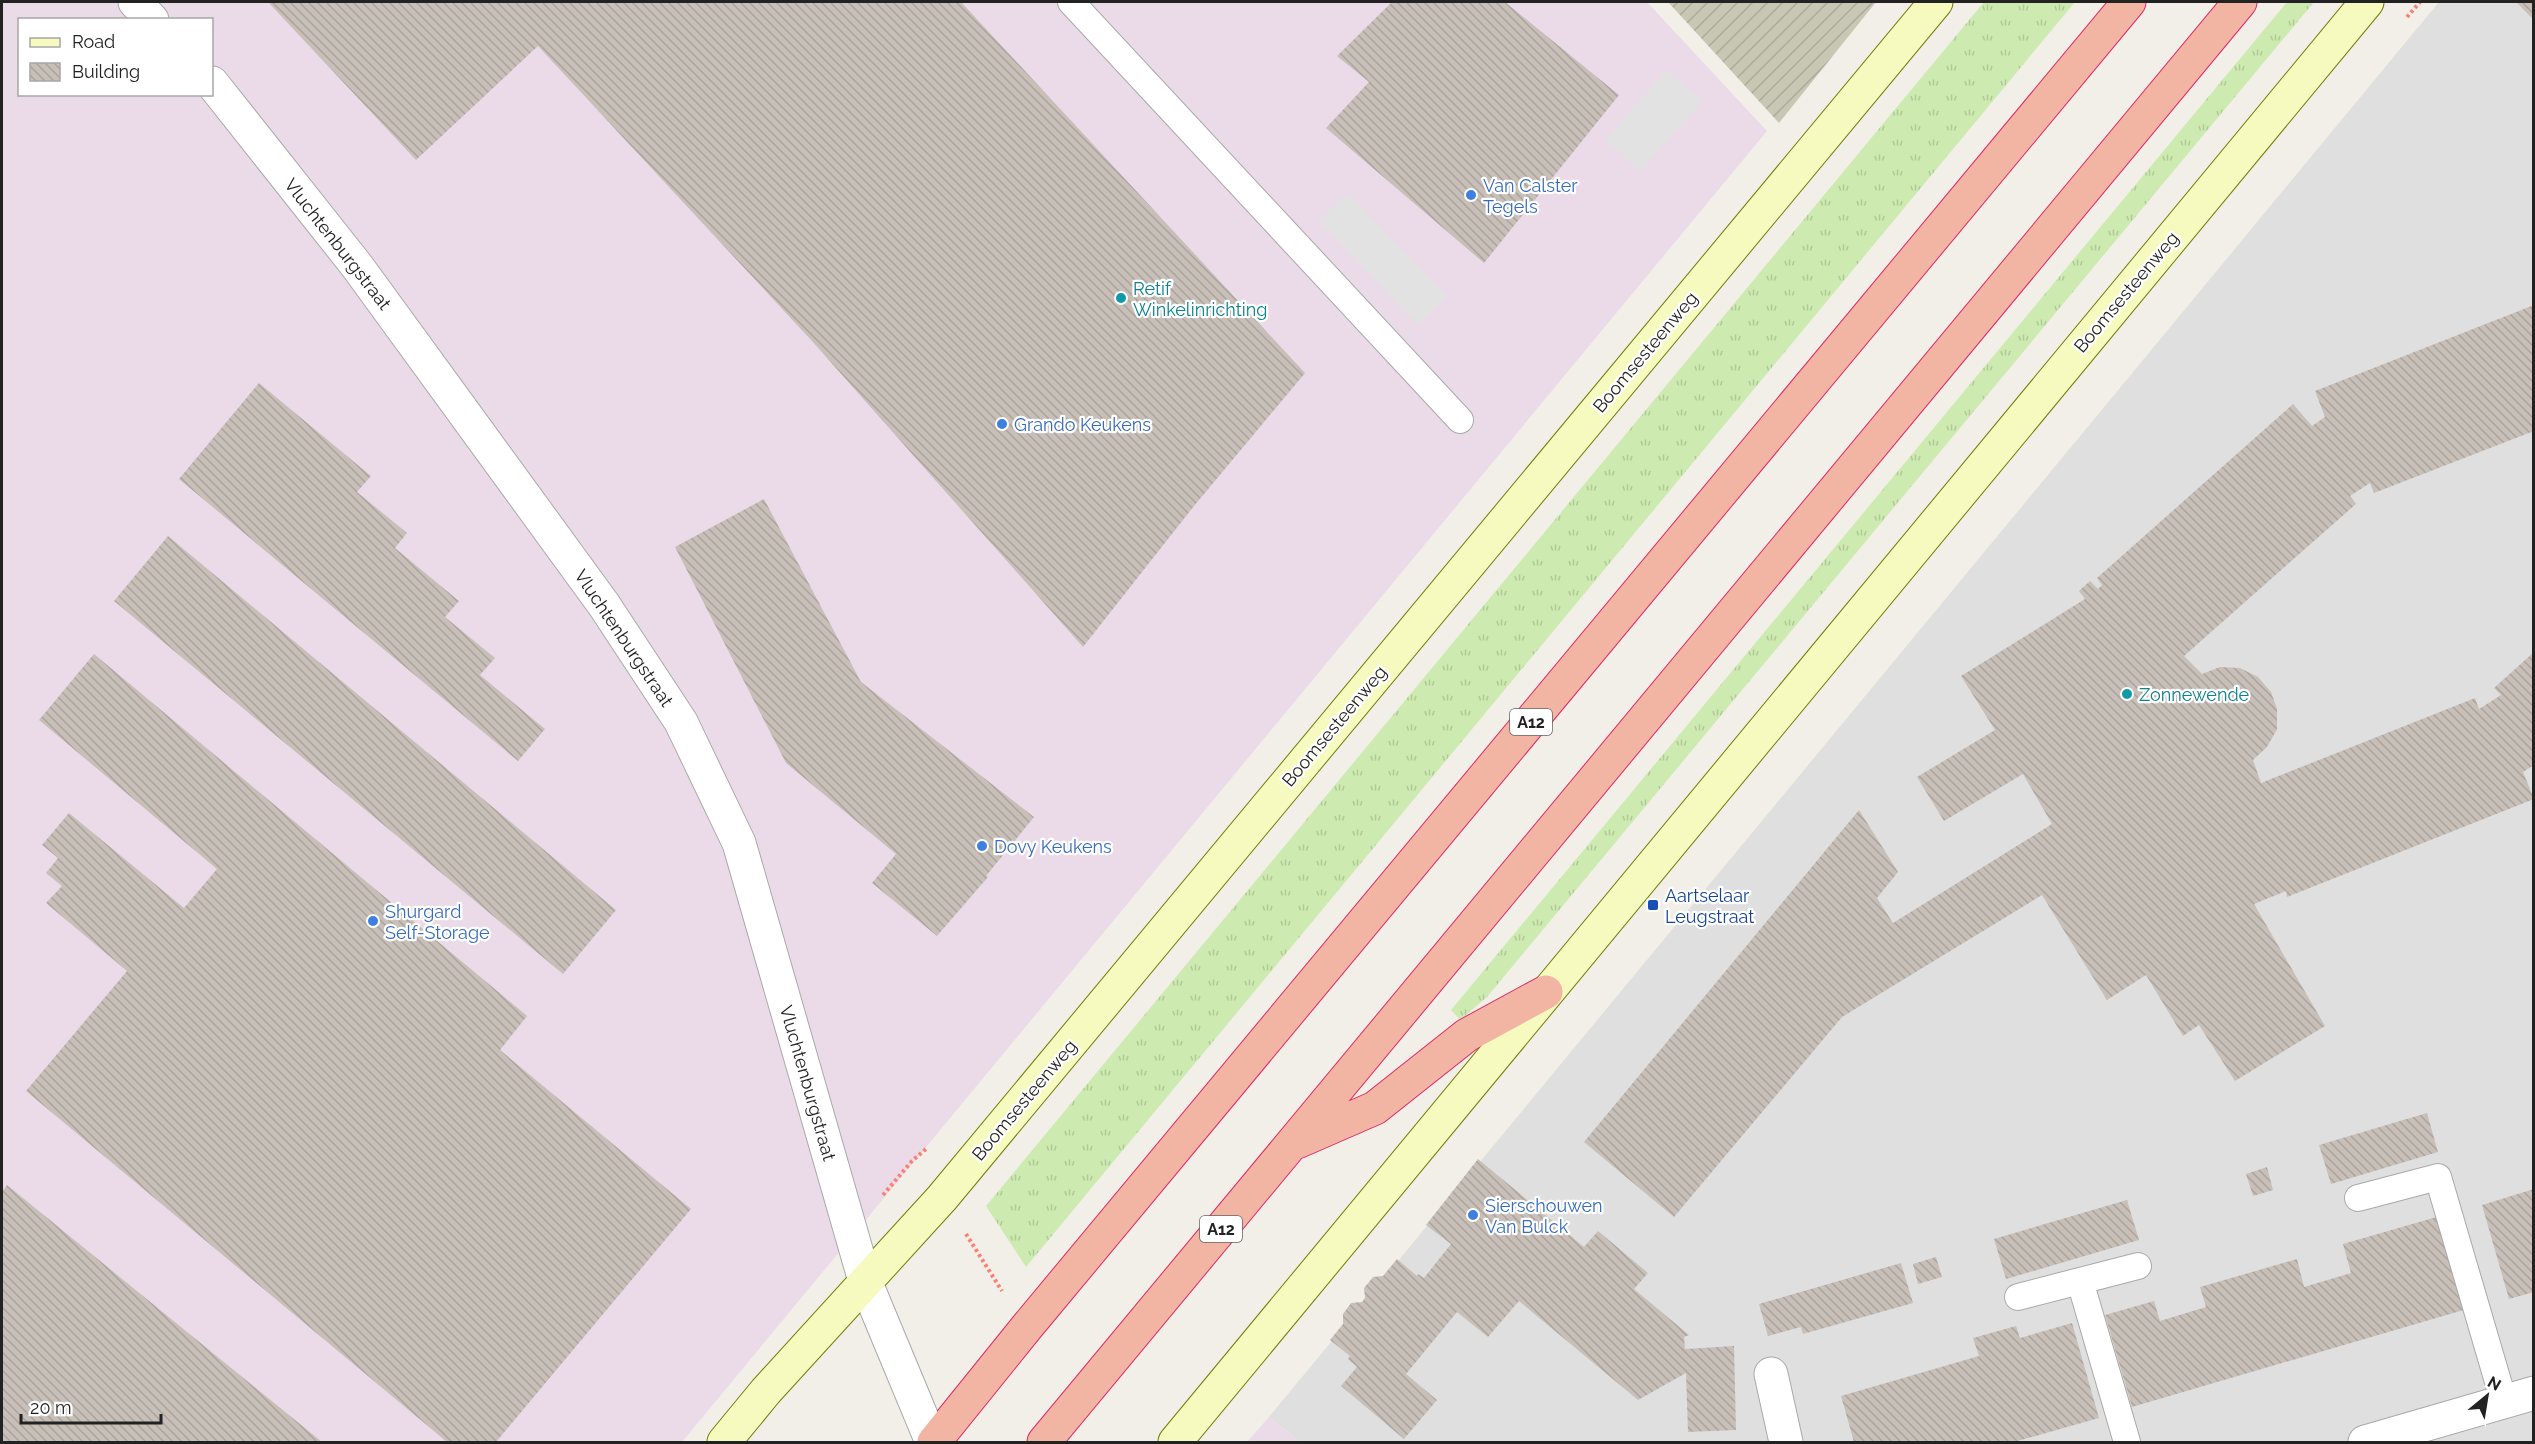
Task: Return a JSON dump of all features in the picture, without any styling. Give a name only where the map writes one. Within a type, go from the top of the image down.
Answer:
[{"type":"highway","name":"A12","points":[[933,1443],[1026,1328],[2129,2]]},
{"type":"highway","name":"A12","points":[[1044,1443],[2240,2]]},
{"type":"highway","points":[[1290,1145],[1375,1108],[1467,1035],[1546,992]]},
{"type":"main road","name":"Boomsesteenweg","points":[[724,1443],[766,1391],[965,1171],[1936,2]]},
{"type":"main road","name":"Boomsesteenweg","points":[[1175,1443],[2367,2]]},
{"type":"street","name":"Vluchtenburgstraat","points":[[213,84],[364,276],[604,605],[681,722],[739,843],[865,1281],[933,1443]]},
{"type":"street","points":[[1771,1374],[1786,1443]]},
{"type":"street","points":[[2365,1443],[2519,1398]]},
{"type":"lane","points":[[1071,2],[1460,420]]},
{"type":"lane","points":[[2358,1198],[2438,1177],[2519,1398]]},
{"type":"lane","points":[[2018,1297],[2138,1266]]},
{"type":"lane","points":[[2080,1281],[2127,1443]]},
{"type":"shaded area","points":[[2,2],[1647,2],[1767,131],[682,1442],[2,1442]]},
{"type":"shaded area","points":[[1668,2],[1876,2],[1779,123]]},
{"type":"shaded area","points":[[2439,2],[2533,2],[2533,1442],[1300,1442],[1269,1417]]},
{"type":"shaded area","points":[[1666,70],[1702,101],[1640,171],[1605,140]]},
{"type":"shaded area","points":[[1348,193],[1447,297],[1418,325],[1319,221]]},
{"type":"shaded area","points":[[1269,1417],[1300,1442],[1247,1442]]},
{"type":"green space","points":[[1984,2],[2075,2],[1026,1267],[986,1206]]},
{"type":"green space","points":[[2287,2],[2314,2],[1487,997],[1460,1020],[1451,1010]]},
{"type":"building","points":[[268,2],[961,2],[1305,373],[1194,506],[1083,647],[812,341],[538,46],[416,160]]},
{"type":"building","name":"Van Calster Tegels","points":[[1392,2],[1505,2],[1619,95],[1484,263],[1326,128],[1369,82],[1337,56]]},
{"type":"building","points":[[2516,2],[2534,2],[2534,20]]},
{"type":"building","name":"Zonnewende","points":[[2534,305],[2534,431],[2374,493],[2370,483],[2350,496],[2356,504],[2184,656],[2202,674],[2220,667],[2240,668],[2258,677],[2271,692],[2277,709],[2277,729],[2267,747],[2253,760],[2261,783],[2475,698],[2479,709],[2501,695],[2494,688],[2534,652],[2534,765],[2523,772],[2534,799],[2287,897],[2286,891],[2254,904],[2325,1026],[2235,1081],[2199,1025],[2183,1036],[2146,975],[2107,1000],[2042,895],[1842,1017],[1674,1217],[1584,1142],[1859,810],[1898,872],[1877,898],[1893,923],[2052,824],[2023,774],[1944,821],[1917,777],[1995,730],[1961,676],[2085,599],[2079,591],[2090,581],[2098,589],[2102,585],[2097,578],[2293,404],[2312,426],[2325,417],[2315,391]]},
{"type":"building","points":[[259,383],[371,476],[357,492],[407,533],[395,548],[459,601],[445,617],[495,658],[480,675],[545,729],[518,761],[179,479]]},
{"type":"building","points":[[764,499],[861,682],[1034,817],[986,876],[988,877],[937,936],[872,883],[896,854],[786,763],[675,547]]},
{"type":"building","points":[[168,536],[616,910],[563,974],[114,601]]},
{"type":"building","points":[[94,654],[527,1016],[500,1050],[691,1209],[496,1442],[447,1442],[26,1091],[127,971],[46,903],[62,886],[46,873],[58,858],[42,845],[69,813],[184,908],[217,869],[39,720]]},
{"type":"building","points":[[2427,1113],[2438,1152],[2331,1184],[2319,1145]]},
{"type":"building","points":[[1478,1159],[1584,1247],[1598,1231],[1648,1273],[1634,1289],[1689,1335],[1684,1337],[1685,1349],[1734,1346],[1736,1430],[1688,1432],[1686,1373],[1638,1400],[1519,1301],[1488,1337],[1457,1312],[1406,1374],[1437,1400],[1404,1439],[1341,1386],[1357,1367],[1348,1359],[1350,1356],[1330,1340],[1343,1324],[1343,1314],[1351,1303],[1362,1302],[1365,1298],[1364,1288],[1373,1277],[1383,1276],[1397,1259],[1417,1276],[1418,1274],[1424,1278],[1451,1244],[1426,1225]]},
{"type":"building","points":[[2267,1167],[2273,1190],[2253,1196],[2246,1174]]},
{"type":"building","points":[[7,1185],[322,1442],[2,1442],[2,1192]]},
{"type":"building","points":[[2534,1189],[2534,1292],[2509,1299],[2482,1205]]},
{"type":"building","points":[[2127,1200],[2139,1240],[2006,1279],[1994,1239]]},
{"type":"building","points":[[2440,1216],[2467,1309],[2132,1407],[2105,1315],[2154,1301],[2160,1321],[2206,1307],[2200,1287],[2297,1259],[2304,1287],[2351,1273],[2343,1244]]},
{"type":"building","points":[[1936,1257],[1942,1277],[1918,1284],[1913,1264]]},
{"type":"building","points":[[1901,1263],[1913,1303],[1803,1334],[1801,1327],[1768,1336],[1759,1304]]},
{"type":"building","points":[[2072,1323],[2099,1418],[2014,1442],[1854,1442],[1841,1396],[1979,1356],[1973,1338],[2016,1326],[2020,1338]]},
{"type":"place","name":"Van Calster Tegels","points":[[1471,195]]},
{"type":"place","name":"Retif Winkelinrichting","points":[[1121,298]]},
{"type":"place","name":"Grando Keukens","points":[[1002,424]]},
{"type":"place","name":"Zonnewende","points":[[2127,694]]},
{"type":"place","name":"Dovy Keukens","points":[[982,846]]},
{"type":"place","name":"Aartselaar Leugstraat","points":[[1653,905]]},
{"type":"place","name":"Shurgard Self-Storage","points":[[373,921]]},
{"type":"place","name":"Sierschouwen Van Bulck","points":[[1473,1215]]}]
